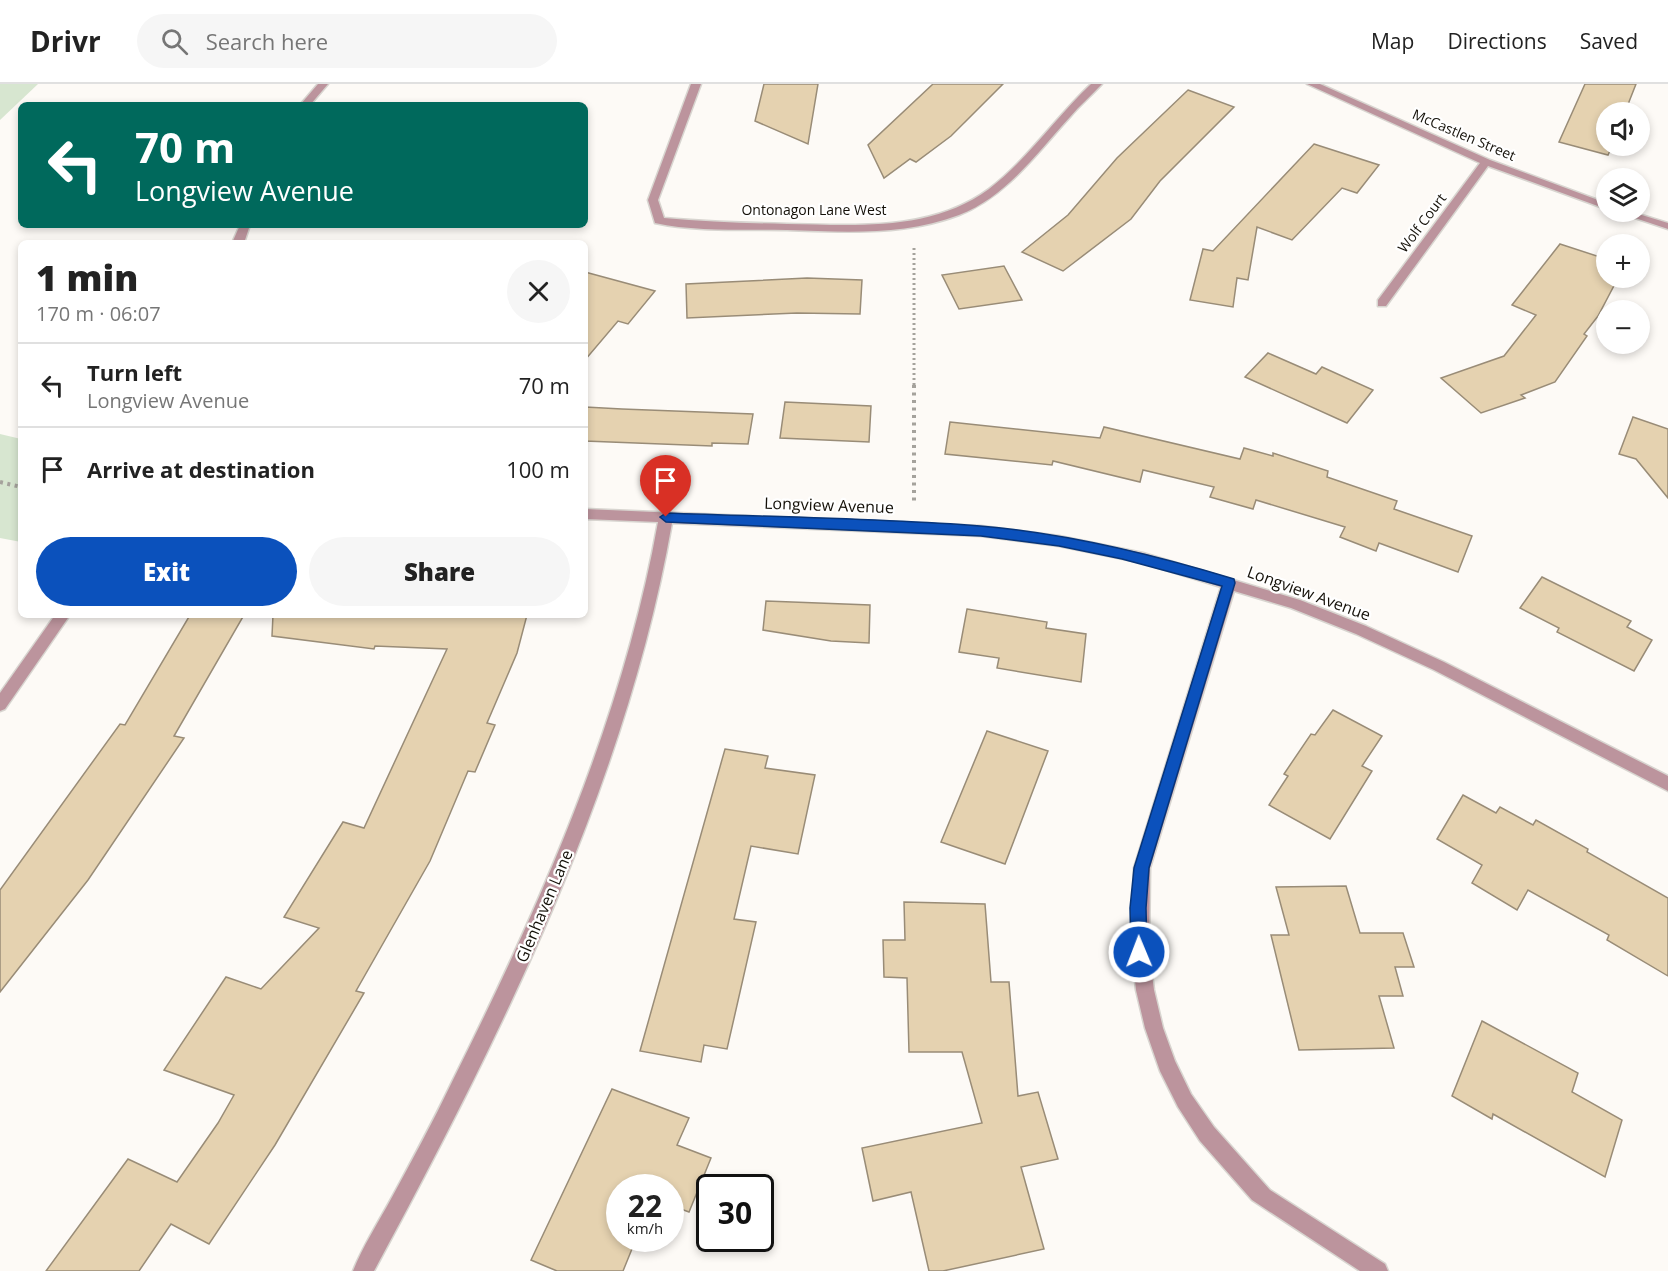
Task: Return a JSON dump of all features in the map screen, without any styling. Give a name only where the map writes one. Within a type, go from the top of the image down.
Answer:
[{"type":"street","points":[[308,102],[323,84]]},
{"type":"street","name":"Ontonagon Lane West","points":[[696,84],[653,200],[659,221],[697,225],[839,228],[936,219],[978,201],[1006,179],[1097,84]]},
{"type":"street","name":"McCastlen Street","points":[[1312,84],[1486,162],[1596,202]]},
{"type":"street","name":"Wolf Court","points":[[1382,303],[1486,162]]},
{"type":"street","points":[[1650,221],[1668,226]]},
{"type":"street","name":"Longview Avenue","points":[[588,514],[981,531],[1059,541],[1143,558],[1306,608],[1360,630],[1439,666],[1668,784]]},
{"type":"street","name":"Glenhaven Lane","points":[[363,1271],[402,1201],[506,992],[565,858],[624,692],[652,596],[666,517]]},
{"type":"street","points":[[1229,583],[1142,868],[1138,908],[1139,952],[1149,1011],[1162,1057],[1187,1106],[1216,1147],[1263,1197],[1378,1271]]},
{"type":"street","points":[[0,705],[61,618]]},
{"type":"path","points":[[908,223],[914,252],[914,527]]},
{"type":"path","points":[[0,482],[18,486]]},
{"type":"green space","points":[[0,84],[38,84],[18,102],[0,120]]},
{"type":"green space","points":[[0,434],[18,438],[18,541],[0,538]]},
{"type":"building","points":[[764,84],[818,84],[808,144],[755,121]]},
{"type":"building","points":[[933,84],[1003,84],[951,136],[916,162],[910,159],[884,178],[868,145]]},
{"type":"building","points":[[1585,84],[1636,84],[1629,102],[1596,102],[1596,152],[1559,142]]},
{"type":"building","points":[[1188,90],[1234,107],[1160,181],[1131,219],[1063,271],[1022,252],[1068,215],[1117,158]]},
{"type":"building","points":[[1314,144],[1379,165],[1357,193],[1342,188],[1292,240],[1257,227],[1248,280],[1237,278],[1233,307],[1190,300],[1203,249],[1213,251]]},
{"type":"building","points":[[1560,244],[1596,256],[1596,288],[1613,288],[1606,300],[1596,300],[1596,319],[1584,334],[1587,336],[1555,382],[1521,395],[1525,398],[1481,413],[1441,378],[1504,356],[1536,315],[1512,305]]},
{"type":"building","points":[[1004,266],[1022,300],[959,309],[942,275]]},
{"type":"building","points":[[588,273],[655,291],[628,324],[618,321],[588,356]]},
{"type":"building","points":[[807,278],[862,280],[860,314],[797,313],[687,318],[686,284]]},
{"type":"building","points":[[1268,353],[1316,374],[1322,367],[1373,390],[1347,423],[1245,377]]},
{"type":"building","points":[[785,402],[871,406],[869,442],[780,438]]},
{"type":"building","points":[[588,407],[753,414],[748,444],[712,443],[712,446],[588,441]]},
{"type":"building","points":[[1633,417],[1668,429],[1668,498],[1636,459],[1619,454]]},
{"type":"building","points":[[950,422],[1100,438],[1104,427],[1240,459],[1244,448],[1273,456],[1273,453],[1328,471],[1327,477],[1397,501],[1394,509],[1472,536],[1458,572],[1379,543],[1376,551],[1340,537],[1345,527],[1256,500],[1253,509],[1210,497],[1214,487],[1143,470],[1140,482],[1053,461],[1052,465],[945,454]]},
{"type":"building","points":[[1542,577],[1631,621],[1627,627],[1652,640],[1634,671],[1557,632],[1559,628],[1520,608]]},
{"type":"building","points":[[766,601],[870,605],[869,643],[831,641],[763,630]]},
{"type":"building","points":[[967,609],[1047,622],[1046,628],[1086,634],[1081,682],[997,668],[999,658],[959,652]]},
{"type":"building","points":[[188,618],[242,618],[174,736],[184,738],[88,880],[0,992],[0,890],[120,724],[125,725]]},
{"type":"building","points":[[273,618],[526,618],[517,653],[487,723],[495,725],[475,772],[468,771],[430,861],[356,991],[364,993],[275,1145],[209,1244],[171,1224],[139,1271],[46,1271],[128,1159],[177,1182],[218,1123],[234,1095],[164,1070],[226,977],[261,989],[319,928],[284,917],[343,822],[364,828],[447,649],[375,646],[374,649],[272,636]]},
{"type":"building","points":[[1333,710],[1382,736],[1362,766],[1372,771],[1330,839],[1269,805],[1288,776],[1284,774],[1311,734],[1315,735]]},
{"type":"building","points":[[987,731],[1048,751],[1005,864],[941,842]]},
{"type":"building","points":[[725,749],[768,756],[765,768],[815,775],[798,854],[751,846],[734,919],[756,922],[727,1049],[704,1045],[701,1062],[640,1051]]},
{"type":"building","points":[[1463,795],[1496,813],[1500,807],[1533,825],[1536,820],[1668,898],[1668,976],[1607,940],[1609,935],[1528,890],[1517,910],[1472,883],[1482,865],[1437,839]]},
{"type":"building","points":[[1346,886],[1360,933],[1403,933],[1414,967],[1395,967],[1403,996],[1379,996],[1394,1048],[1299,1050],[1271,935],[1289,935],[1276,887]]},
{"type":"building","points":[[904,902],[985,904],[991,982],[1009,982],[1018,1096],[1038,1092],[1058,1159],[1021,1167],[1044,1249],[943,1271],[929,1271],[911,1192],[873,1201],[862,1148],[982,1123],[962,1052],[909,1052],[907,978],[884,977],[883,940],[905,940]]},
{"type":"building","points":[[1482,1021],[1578,1073],[1572,1092],[1622,1120],[1605,1177],[1493,1114],[1492,1119],[1452,1096]]},
{"type":"building","points":[[612,1089],[689,1118],[677,1145],[711,1158],[704,1174],[696,1174],[696,1195],[689,1212],[684,1210],[684,1174],[606,1174],[606,1252],[631,1252],[623,1271],[557,1271],[531,1260]]},
{"type":"route","points":[[666,517],[981,531],[1059,541],[1143,558],[1229,583],[1142,868],[1138,908],[1139,952]]}]
